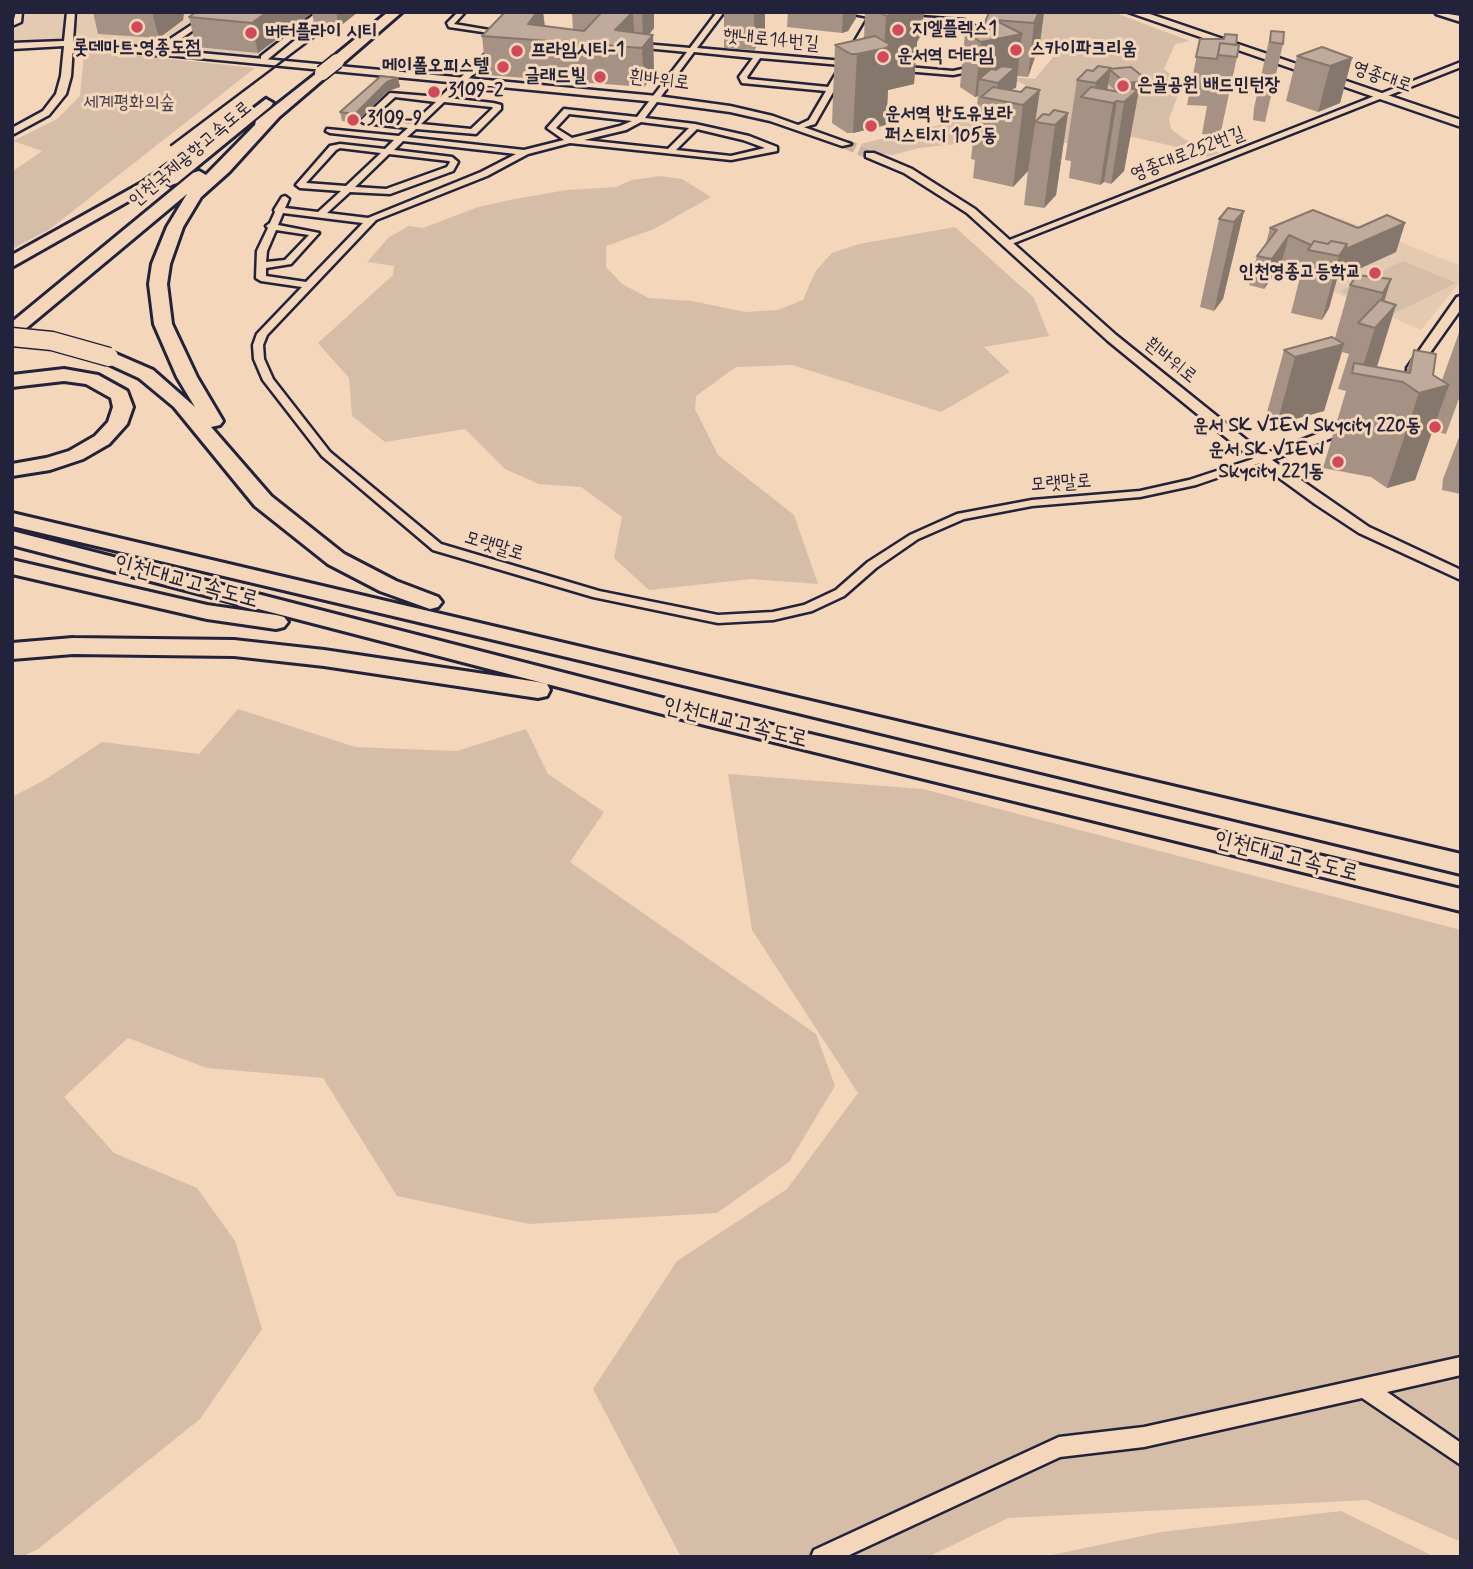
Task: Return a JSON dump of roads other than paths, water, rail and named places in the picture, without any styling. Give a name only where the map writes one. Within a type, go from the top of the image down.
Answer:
[{"type":"highway","name":"인천국제공항고속도로","points":[[12,331],[274,113],[378,12]]},
{"type":"highway","name":"인천국제공항고속도로","points":[[12,309],[304,72],[337,61],[396,12]]},
{"type":"highway","points":[[12,349],[223,169],[274,113]]},
{"type":"highway","points":[[17,258],[149,185],[224,137]]},
{"type":"highway","points":[[195,194],[175,227],[161,264],[158,284],[163,324],[187,377],[230,448],[304,534]]},
{"type":"highway","points":[[12,337],[52,341],[110,357],[146,374],[181,403],[263,501],[336,559],[388,586],[463,615],[588,654]]},
{"type":"highway","points":[[12,381],[64,375],[91,379],[120,395],[123,407],[117,424],[102,440],[76,455],[50,464],[12,470]]},
{"type":"highway","name":"인천대교고속도로","points":[[12,519],[1461,864]]},
{"type":"highway","name":"인천대교고속도로","points":[[12,538],[705,717],[1461,900]]},
{"type":"highway","points":[[12,567],[207,612],[396,638]]},
{"type":"highway","points":[[12,651],[73,646],[234,648],[485,681],[705,717]]},
{"type":"main road","name":"영종대로","points":[[1133,12],[1461,124]]},
{"type":"street","points":[[15,23],[19,12]]},
{"type":"street","points":[[71,12],[71,42]]},
{"type":"street","points":[[12,132],[46,113],[56,103],[65,80],[71,42],[80,12]]},
{"type":"street","points":[[164,51],[216,12]]},
{"type":"street","points":[[164,51],[226,12]]},
{"type":"street","points":[[264,58],[323,12]]},
{"type":"street","points":[[320,215],[512,34],[451,26],[450,23],[462,12]]},
{"type":"street","name":"모랫말로","points":[[721,12],[641,118],[623,128],[525,152],[484,174],[407,202],[370,221],[262,334],[258,345],[259,359],[268,380],[326,454],[430,541],[438,547],[480,561],[597,594],[718,619],[772,617],[808,608],[840,593],[872,565],[914,537],[961,516],[1032,503],[1140,494],[1192,483],[1262,459]]},
{"type":"street","points":[[846,12],[934,16],[971,24],[983,33],[970,69],[953,73],[882,67]]},
{"type":"street","points":[[1439,12],[1461,19]]},
{"type":"street","points":[[798,127],[812,122],[874,14]]},
{"type":"street","name":"흰바위로","points":[[12,45],[71,42],[657,99],[730,109],[798,127],[846,144]]},
{"type":"street","name":"햇내로14번길","points":[[629,44],[857,65]]},
{"type":"street","name":"흰바위로","points":[[164,51],[454,76],[464,80]]},
{"type":"street","points":[[758,56],[743,77],[745,82],[831,89]]},
{"type":"street","name":"영종대로252번길","points":[[1006,243],[1461,64]]},
{"type":"street","points":[[393,95],[443,99],[498,107],[479,130],[473,132],[364,121],[393,95]]},
{"type":"street","points":[[567,111],[641,118],[695,126],[746,138],[774,149],[731,158],[571,141],[551,128],[567,111]]},
{"type":"street","points":[[669,152],[695,126]]},
{"type":"street","points":[[330,131],[525,152]]},
{"type":"street","points":[[340,146],[389,152],[452,159],[454,162],[450,169],[387,192],[300,185],[333,148],[340,146]]},
{"type":"street","name":"흰바위로","points":[[870,155],[908,171],[971,211],[1112,338],[1262,459],[1364,530],[1461,576]]},
{"type":"street","points":[[285,199],[262,251],[260,266],[263,280],[307,285]]},
{"type":"street","points":[[278,210],[370,221]]},
{"type":"street","points":[[260,266],[288,262],[315,233],[271,226]]},
{"type":"street","points":[[1406,379],[1461,300]]},
{"type":"street","points":[[1262,459],[1365,420]]},
{"type":"street","points":[[821,1557],[1059,1447],[1144,1437],[1461,1366]]},
{"type":"street","points":[[1365,1388],[1461,1455]]},
{"type":"tunnel","points":[[846,144],[870,155]]},
{"type":"railway","points":[[171,145],[348,12]]},
{"type":"place","name":"롯데마트 영종도점","points":[[137,27]]},
{"type":"place","name":"지엘플렉스1","points":[[898,30]]},
{"type":"place","name":"버터플라이 시티","points":[[251,33]]},
{"type":"place","name":"스카이파크리움","points":[[1016,50]]},
{"type":"place","name":"프라임시티-1","points":[[517,51]]},
{"type":"place","name":"운서역 더타임","points":[[883,57]]},
{"type":"place","name":"메이폴오피스텔","points":[[503,67]]},
{"type":"place","name":"글래드빌","points":[[600,77]]},
{"type":"place","name":"은골공원 배드민턴장","points":[[1123,86]]},
{"type":"place","name":"3109-2","points":[[434,92]]},
{"type":"place","name":"3109-9","points":[[353,120]]},
{"type":"place","name":"운서역 반도유보라 퍼스티지 105동","points":[[871,126]]},
{"type":"place","name":"인천영종고등학교","points":[[1375,273]]},
{"type":"place","name":"운서 SK VIEW Skycity 220동","points":[[1435,427]]},
{"type":"place","name":"운서 SK VIEW Skycity 221동","points":[[1338,462]]},
{"type":"park label","name":"세계평화의숲","points":[[129,104]]}]
